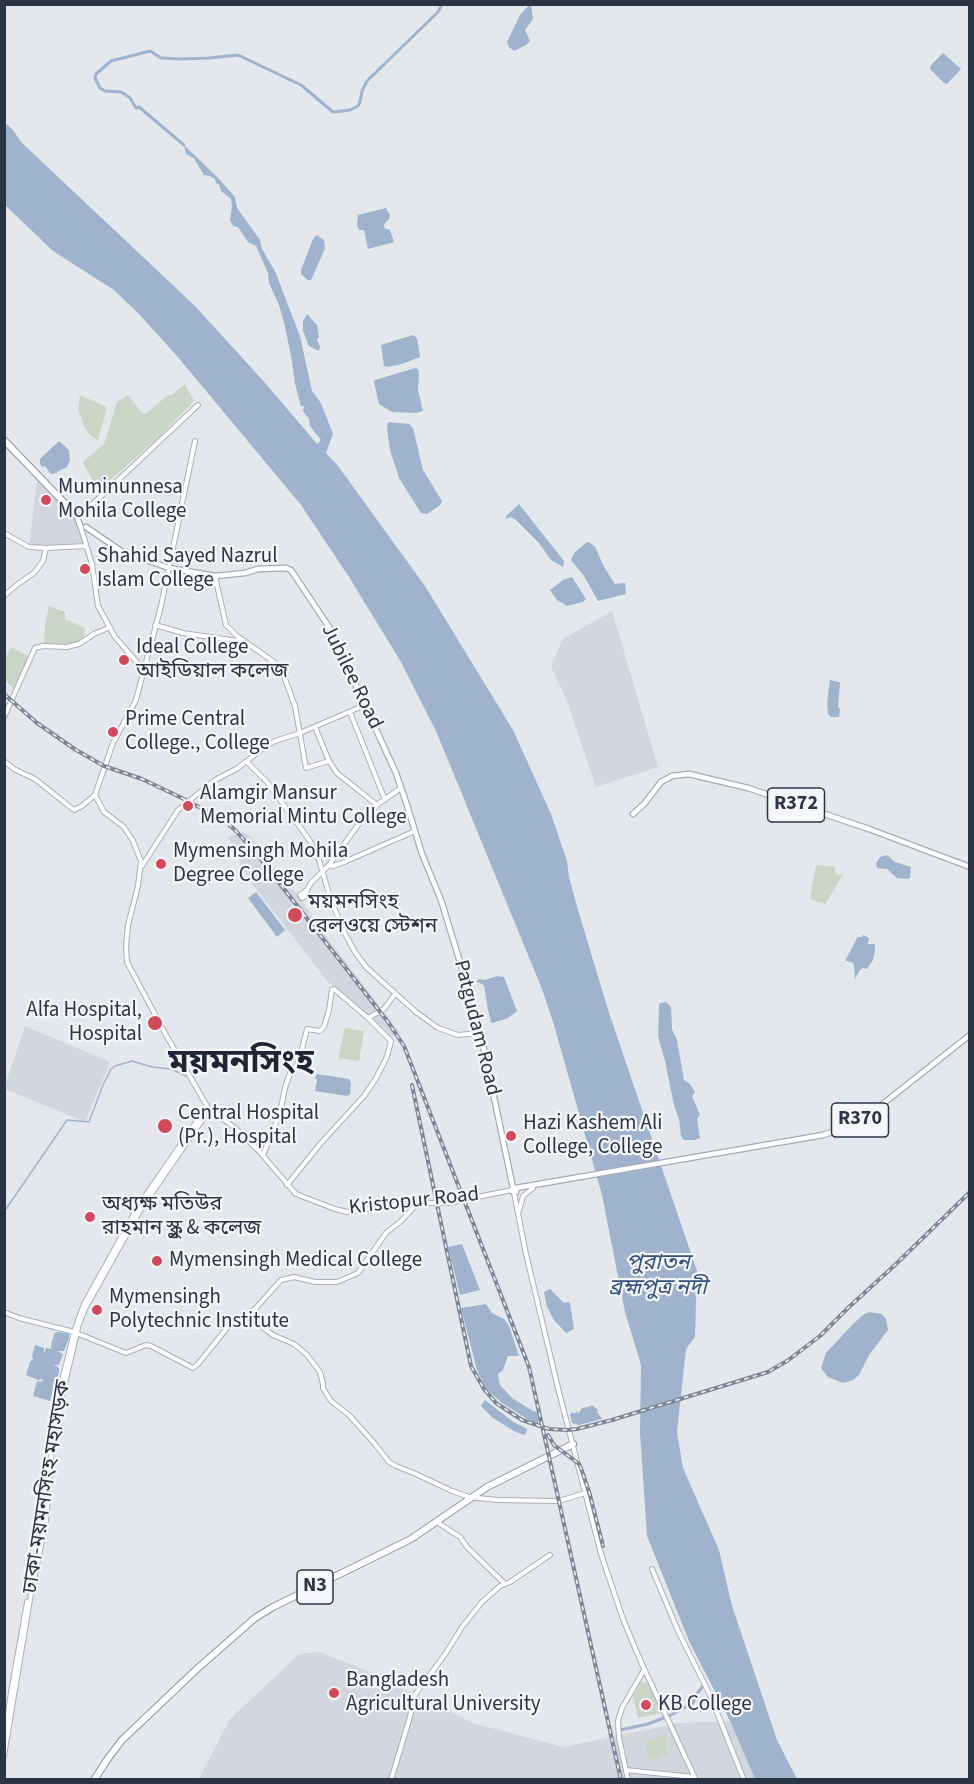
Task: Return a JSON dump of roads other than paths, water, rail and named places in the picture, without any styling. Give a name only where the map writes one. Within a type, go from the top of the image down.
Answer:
[{"type":"highway","points":[[4,440],[78,516]]},
{"type":"highway","name":"N3","points":[[94,1779],[122,1740],[249,1622],[273,1607],[411,1539],[487,1487],[573,1444]]},
{"type":"main road","points":[[78,516],[84,529],[121,551],[169,568],[215,576]]},
{"type":"main road","name":"Jubilee Road","points":[[215,576],[267,568],[291,570],[329,627],[401,788]]},
{"type":"main road","name":"R372","points":[[633,814],[661,782],[672,776],[689,774],[748,788],[969,867]]},
{"type":"main road","name":"Patgudam Road","points":[[401,788],[426,868],[441,900],[464,971],[514,1190]]},
{"type":"main road","name":"R370","points":[[562,1181],[823,1135],[862,1119],[883,1105],[969,1037]]},
{"type":"main road","name":"Kristopur Road","points":[[514,1190],[562,1181]]},
{"type":"main road","name":"Kristopur Road","points":[[514,1190],[562,1181]]},
{"type":"street","points":[[78,516],[198,405]]},
{"type":"street","points":[[4,761],[14,769],[35,778],[74,810],[94,795],[112,743],[136,700],[169,568],[195,441]]},
{"type":"street","points":[[84,529],[98,606],[108,628],[143,669]]},
{"type":"street","points":[[4,533],[29,547],[86,546]]},
{"type":"street","points":[[4,596],[34,573],[43,561],[46,548]]},
{"type":"street","points":[[215,576],[226,625],[274,662],[282,671],[295,706],[306,768],[329,761]]},
{"type":"street","points":[[155,625],[183,633],[247,642]]},
{"type":"street","points":[[4,717],[35,648],[67,647],[79,644],[108,628]]},
{"type":"street","points":[[208,1109],[126,958],[128,926],[142,866],[178,810],[216,780],[238,768],[274,741],[300,733],[365,705]]},
{"type":"street","points":[[350,712],[385,800]]},
{"type":"street","points":[[315,727],[329,761],[337,773],[377,805]]},
{"type":"street","points":[[246,761],[267,783],[310,841],[319,860],[336,912],[355,952],[366,967],[416,1012],[438,1028],[454,1034],[480,1033]]},
{"type":"street","points":[[307,890],[323,873],[355,827],[377,805],[401,788]]},
{"type":"street","points":[[94,795],[104,812],[124,827],[133,841],[142,866]]},
{"type":"street","points":[[329,865],[342,863],[415,831]]},
{"type":"street","points":[[262,1155],[280,1113],[291,1070],[298,1064],[307,1029],[320,1032],[324,1027],[334,989],[391,1041],[387,1057],[375,1080],[287,1185]]},
{"type":"street","points":[[368,1018],[384,1010],[395,994]]},
{"type":"street","points":[[472,1035],[481,1040]]},
{"type":"street","name":"Kristopur Road","points":[[208,1109],[235,1128],[296,1194],[347,1212],[418,1203],[452,1203],[514,1190]]},
{"type":"street","name":"ঢাকা-ময়মনসিংহ মহাসড়ক","points":[[4,1740],[18,1654],[44,1523],[50,1433],[84,1304],[139,1205],[208,1109]]},
{"type":"street","points":[[518,1214],[522,1198],[533,1188]]},
{"type":"street","points":[[514,1190],[558,1388],[609,1576],[623,1619],[644,1669],[695,1778]]},
{"type":"street","points":[[4,1312],[75,1332],[126,1353],[146,1345],[151,1346],[193,1368],[206,1356],[227,1328],[255,1309],[281,1280],[290,1277],[323,1283],[337,1282],[358,1273],[386,1233],[418,1203]]},
{"type":"street","points":[[246,1315],[273,1335],[294,1344],[308,1355],[320,1372],[323,1388],[331,1401],[349,1415],[389,1462],[469,1497],[559,1501],[585,1493]]},
{"type":"street","name":"ঢাকা-ময়মনসিংহ মহাসড়ক","points":[[4,1756],[31,1594],[46,1521],[53,1434],[75,1332]]},
{"type":"street","points":[[436,1522],[460,1537],[506,1584]]},
{"type":"street","points":[[391,1779],[411,1717],[414,1696],[482,1602],[500,1586],[550,1555]]},
{"type":"street","points":[[652,1569],[679,1633],[710,1695],[744,1779]]},
{"type":"street","points":[[628,1779],[619,1738],[618,1721],[622,1708],[644,1669]]},
{"type":"street","points":[[626,1770],[695,1778]]},
{"type":"water","points":[[531,5],[533,19],[525,30],[530,41],[514,51],[507,42],[520,15]]},
{"type":"water","points":[[943,53],[961,69],[947,84],[930,69]]},
{"type":"water","name":"পুরাতন ব্রহ্মপুত্র নদী","points":[[4,122],[21,142],[195,306],[317,444],[321,440],[310,426],[309,419],[303,411],[304,406],[301,406],[284,322],[269,283],[268,273],[256,246],[248,242],[238,227],[233,226],[230,220],[231,199],[221,191],[215,179],[204,175],[194,158],[186,154],[184,145],[235,197],[237,208],[260,240],[262,249],[275,271],[300,336],[312,391],[321,403],[333,434],[326,453],[338,466],[425,586],[513,730],[551,814],[567,861],[578,910],[609,1013],[697,1271],[695,1337],[686,1349],[677,1432],[683,1468],[719,1550],[732,1606],[777,1740],[797,1779],[755,1779],[730,1721],[689,1641],[647,1536],[640,1433],[641,1365],[625,1312],[602,1195],[542,989],[436,731],[401,662],[349,577],[301,505],[177,356],[139,314],[114,290],[53,251],[5,205]]},
{"type":"water","points":[[386,208],[390,215],[384,228],[390,230],[394,242],[368,249],[364,230],[359,230],[357,225],[358,215]]},
{"type":"water","points":[[317,235],[324,240],[325,248],[311,280],[308,280],[301,274],[301,270],[313,239]]},
{"type":"water","points":[[307,314],[317,325],[319,351],[309,346],[303,331],[303,321]]},
{"type":"water","points":[[413,335],[417,338],[420,357],[402,364],[384,366],[381,345]]},
{"type":"water","points":[[415,368],[419,373],[418,390],[423,411],[392,412],[379,404],[375,380]]},
{"type":"water","points":[[388,422],[409,424],[413,428],[423,470],[442,501],[427,514],[421,513],[399,478],[390,450]]},
{"type":"water","points":[[59,441],[69,450],[70,460],[67,467],[53,474],[45,466],[42,467],[40,459]]},
{"type":"water","points":[[519,504],[564,561],[563,567],[551,560],[539,543],[515,519],[510,517],[506,519],[506,516]]},
{"type":"water","points":[[587,542],[595,547],[615,584],[625,583],[626,594],[598,601],[584,576],[571,560],[574,553]]},
{"type":"water","points":[[572,577],[586,599],[567,606],[557,600],[550,590],[563,580]]},
{"type":"water","points":[[830,680],[840,683],[839,717],[831,717],[828,714]]},
{"type":"water","points":[[887,855],[895,862],[911,867],[910,878],[897,878],[887,869],[877,868],[876,863],[880,857]]},
{"type":"water","points":[[256,892],[285,930],[277,937],[248,898]]},
{"type":"water","points":[[863,935],[869,938],[868,944],[875,944],[875,950],[873,960],[867,969],[860,970],[855,979],[854,965],[846,959],[858,937]]},
{"type":"water","points":[[497,976],[504,977],[517,1011],[508,1018],[493,1023],[488,1010],[484,985],[477,982],[478,979],[485,980]]},
{"type":"water","points":[[666,1002],[671,1007],[672,1029],[677,1040],[684,1080],[695,1092],[692,1096],[700,1115],[697,1119],[700,1138],[695,1140],[684,1140],[681,1136],[679,1119],[658,1036],[659,1006],[660,1003]]},
{"type":"water","points":[[317,1074],[349,1079],[350,1094],[347,1096],[315,1091]]},
{"type":"water","points":[[462,1244],[480,1290],[460,1295],[448,1247]]},
{"type":"water","points":[[550,1289],[564,1303],[569,1302],[570,1304],[574,1329],[566,1333],[554,1320],[547,1307],[544,1292]]},
{"type":"water","points":[[486,1304],[492,1313],[504,1319],[509,1326],[519,1356],[508,1356],[503,1370],[498,1374],[500,1385],[512,1398],[538,1412],[540,1416],[538,1423],[530,1421],[502,1403],[486,1389],[477,1370],[461,1308]]},
{"type":"water","points":[[869,1312],[882,1314],[886,1319],[888,1330],[869,1355],[859,1375],[853,1380],[843,1383],[828,1377],[821,1368],[826,1353],[854,1323]]},
{"type":"water","points":[[55,1333],[69,1334],[69,1338],[64,1351],[57,1351],[63,1354],[59,1365],[54,1365],[59,1368],[59,1373],[55,1385],[51,1385],[55,1387],[50,1401],[33,1396],[37,1381],[43,1382],[42,1379],[38,1380],[26,1375],[33,1359],[35,1345],[44,1348],[44,1354],[46,1348],[52,1349],[52,1341]]},
{"type":"water","points":[[485,1400],[512,1421],[527,1429],[526,1433],[524,1435],[514,1431],[493,1418],[481,1406]]},
{"type":"water","points":[[592,1405],[598,1410],[602,1419],[579,1425],[572,1423],[570,1415],[572,1412],[574,1414],[577,1411],[578,1414],[582,1408]]},
{"type":"waterway","points":[[184,145],[139,107],[136,108],[126,95],[100,88],[95,78],[96,74],[111,61],[150,51],[161,58],[181,59],[238,55],[301,85],[333,112],[350,110],[358,106],[367,81],[438,12],[442,4]]},
{"type":"waterway","points":[[4,1212],[67,1120],[89,1122],[103,1085],[115,1066],[132,1061],[152,1067],[171,1069],[186,1076]]},
{"type":"waterway","points":[[669,1716],[693,1703],[703,1686]]},
{"type":"waterway","points":[[620,1730],[648,1724],[666,1717]]},
{"type":"railway","points":[[4,694],[37,723],[76,750],[104,766],[142,779],[225,821],[255,852],[388,1022],[404,1046],[529,1367],[621,1780]]},
{"type":"railway","points":[[412,1085],[471,1366],[484,1389],[496,1403],[522,1420],[549,1429],[577,1429],[612,1420],[768,1372],[820,1336],[970,1192]]},
{"type":"railway","points":[[548,1435],[554,1445],[581,1468],[603,1546]]},
{"type":"place","name":"Muminunnesa Mohila College","points":[[46,500]]},
{"type":"place","name":"Shahid Sayed Nazrul Islam College","points":[[85,569]]},
{"type":"place","name":"Ideal College আইডিয়াল কলেজ","points":[[124,660]]},
{"type":"place","name":"Prime Central College., College","points":[[113,732]]},
{"type":"place","name":"Alamgir Mansur Memorial Mintu College","points":[[188,806]]},
{"type":"place","name":"Mymensingh Mohila Degree College","points":[[161,864]]},
{"type":"place","name":"ময়মনসিংহ রেলওয়ে স্টেশন","points":[[295,915]]},
{"type":"place","name":"Alfa Hospital, Hospital","points":[[155,1023]]},
{"type":"place","name":"Central Hospital (Pr.), Hospital","points":[[165,1126]]},
{"type":"place","name":"Hazi Kashem Ali College, College","points":[[511,1136]]},
{"type":"place","name":"অধ্যক্ষ মতিউর রাহমান স্কুল & কলেজ","points":[[90,1217]]},
{"type":"place","name":"Mymensingh Medical College","points":[[157,1261]]},
{"type":"place","name":"Mymensingh Polytechnic Institute","points":[[97,1310]]},
{"type":"place","name":"Bangladesh Agricultural University","points":[[334,1693]]},
{"type":"place","name":"KB College","points":[[646,1705]]},
{"type":"district","name":"ময়মনসিংহ","points":[[241,1065]]}]
